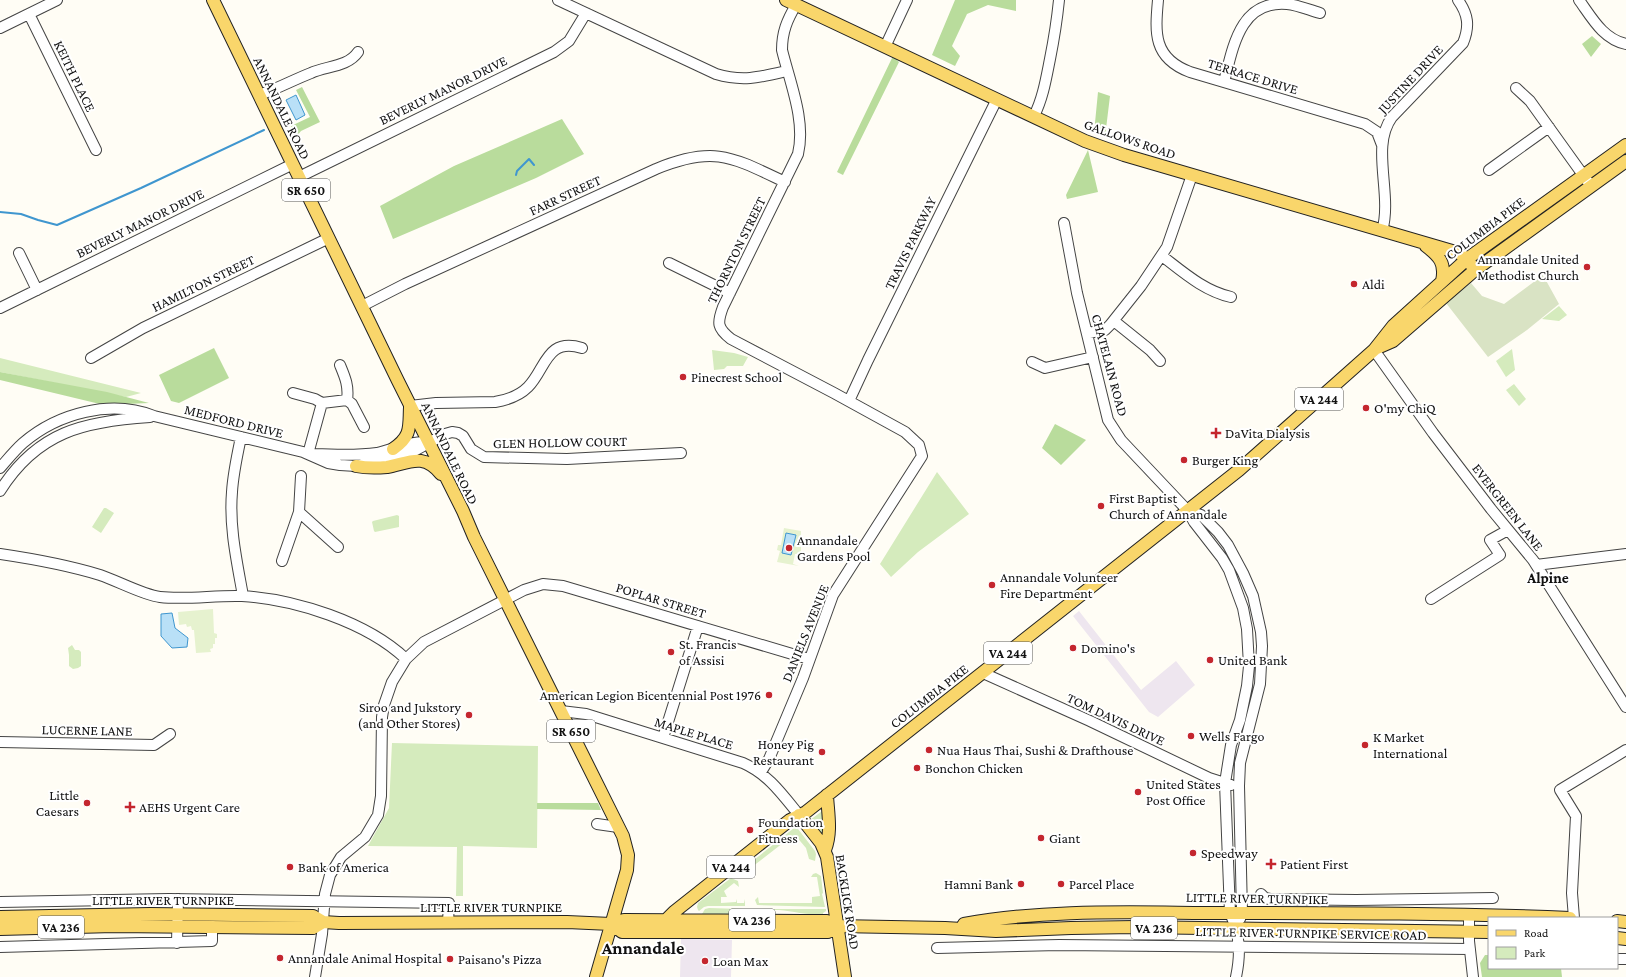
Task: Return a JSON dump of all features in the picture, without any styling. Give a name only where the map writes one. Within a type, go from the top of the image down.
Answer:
[{"type":"main road","name":"ANNANDALE ROAD","points":[[212,0],[626,845],[628,863],[596,977]]},
{"type":"main road","name":"GALLOWS ROAD","points":[[791,2],[1105,148],[1459,253],[1467,259],[1475,270]]},
{"type":"main road","name":"COLUMBIA PIKE","points":[[665,921],[677,909],[790,820],[806,812],[1239,470],[1374,350],[1393,326],[1467,259],[1626,145]]},
{"type":"main road","name":"COLUMBIA PIKE","points":[[1374,350],[1393,341],[1475,270],[1626,161]]},
{"type":"main road","points":[[1422,242],[1442,261],[1444,274],[1442,281]]},
{"type":"main road","points":[[394,449],[402,442],[408,432],[410,406]]},
{"type":"main road","points":[[356,466],[379,467],[419,460],[431,464],[450,485]]},
{"type":"main road","points":[[825,850],[830,830],[827,795]]},
{"type":"main road","name":"BACKLICK ROAD","points":[[799,815],[825,850],[845,977]]},
{"type":"main road","name":"LITTLE RIVER TURNPIKE","points":[[945,928],[995,918],[1077,912],[1242,912],[1537,917]]},
{"type":"main road","points":[[1071,928],[1115,920],[1122,917],[1126,912]]},
{"type":"main road","name":"LITTLE RIVER TURNPIKE","points":[[0,929],[178,920],[313,916],[324,922],[567,922],[611,924],[624,920],[827,921],[837,926],[945,928],[996,931],[1071,928],[1488,932]]},
{"type":"main road","name":"LITTLE RIVER TURNPIKE","points":[[0,917],[178,920],[212,926],[313,928],[324,922]]},
{"type":"main road","name":"LITTLE RIVER TURNPIKE","points":[[611,924],[622,932],[669,933],[828,932],[837,926]]},
{"type":"street","points":[[0,28],[57,0]]},
{"type":"street","points":[[558,0],[716,74],[728,78],[750,79],[787,71]]},
{"type":"street","points":[[885,47],[907,0]]},
{"type":"street","points":[[1034,116],[1041,101],[1046,82],[1059,0]]},
{"type":"street","name":"TERRACE DRIVE","points":[[1158,0],[1156,32],[1160,49],[1165,56],[1182,69],[1365,124],[1377,132],[1382,145]]},
{"type":"street","name":"JUSTINE DRIVE","points":[[1382,231],[1386,209],[1382,145],[1384,131],[1392,117],[1463,43],[1468,22],[1466,14],[1458,0]]},
{"type":"street","points":[[1579,0],[1601,30],[1616,41],[1626,44]]},
{"type":"street","name":"THORNTON STREET","points":[[791,2],[782,40],[782,50],[800,124],[801,133],[798,154],[730,293],[719,319],[719,325],[724,334],[731,339],[905,432],[912,438],[921,450]]},
{"type":"street","points":[[1224,82],[1238,34],[1247,19],[1254,13],[1262,8],[1278,4],[1291,5],[1320,13]]},
{"type":"street","name":"BEVERLY MANOR DRIVE","points":[[299,177],[554,52],[571,38],[586,13]]},
{"type":"street","name":"KEITH PLACE","points":[[29,14],[96,150]]},
{"type":"street","points":[[259,95],[311,72],[340,64],[354,58],[358,52]]},
{"type":"street","points":[[1516,88],[1530,101],[1591,186]]},
{"type":"street","name":"TRAVIS PARKWAY","points":[[849,401],[997,99]]},
{"type":"street","points":[[1365,124],[1380,123],[1392,117]]},
{"type":"street","points":[[1489,170],[1549,127]]},
{"type":"street","name":"FARR STREET","points":[[362,306],[480,249],[680,159],[695,156],[722,156],[736,160],[785,182]]},
{"type":"street","name":"BEVERLY MANOR DRIVE","points":[[0,308],[293,164]]},
{"type":"street","points":[[1088,333],[1105,330],[1114,321],[1162,256],[1173,234],[1192,175]]},
{"type":"street","name":"CHATELAIN ROAD","points":[[1064,223],[1077,293],[1088,333],[1108,420],[1121,440],[1188,511]]},
{"type":"street","name":"HAMILTON STREET","points":[[91,358],[142,328],[329,238]]},
{"type":"street","points":[[19,253],[37,290]]},
{"type":"street","points":[[1162,256],[1214,292],[1231,297]]},
{"type":"street","points":[[670,263],[730,293]]},
{"type":"street","points":[[1114,321],[1160,360]]},
{"type":"street","points":[[410,406],[436,403],[504,401],[528,387],[543,363],[554,350],[568,346],[582,348]]},
{"type":"street","name":"EVERGREEN LANE","points":[[1374,350],[1434,433],[1536,565],[1626,707]]},
{"type":"street","points":[[1032,362],[1045,368],[1093,357]]},
{"type":"street","points":[[340,365],[347,381],[347,400]]},
{"type":"street","points":[[293,393],[315,399],[322,403],[347,400],[352,404],[364,427]]},
{"type":"street","points":[[308,454],[322,403]]},
{"type":"street","name":"MEDFORD DRIVE","points":[[0,468],[23,443],[60,420],[80,413],[103,409],[129,408],[154,416],[308,454],[346,456],[375,453],[417,442],[428,442]]},
{"type":"street","name":"MEDFORD DRIVE","points":[[0,492],[18,466],[44,444],[66,432],[94,423],[154,416]]},
{"type":"street","name":"GLEN HOLLOW COURT","points":[[428,442],[445,434],[458,432],[463,436],[472,449],[484,457],[567,459],[681,453]]},
{"type":"street","points":[[36,434],[44,444]]},
{"type":"street","points":[[241,438],[231,494],[233,538],[243,596]]},
{"type":"street","name":"MEDFORD DRIVE","points":[[308,454],[328,463],[356,466],[395,458],[414,451],[428,442]]},
{"type":"street","name":"DANIELS AVENUE","points":[[761,772],[769,759],[810,659],[833,596],[913,472],[922,456],[921,450]]},
{"type":"street","points":[[282,561],[299,512],[302,476]]},
{"type":"street","points":[[1188,511],[1194,522],[1222,558],[1229,570],[1243,608],[1247,629],[1249,666],[1247,686],[1240,720],[1231,745],[1225,784],[1230,913],[1237,929],[1239,947],[1236,977]]},
{"type":"street","points":[[1188,511],[1201,515],[1218,532],[1231,551],[1253,596],[1261,632],[1262,646],[1260,684],[1240,763],[1239,786],[1242,912],[1237,929]]},
{"type":"street","points":[[299,512],[338,547]]},
{"type":"street","points":[[1431,599],[1500,555],[1490,540],[1508,530]]},
{"type":"street","points":[[0,554],[54,562],[100,576],[159,597],[243,596],[273,600],[307,608],[356,625],[392,646],[406,659]]},
{"type":"street","points":[[1536,565],[1626,554]]},
{"type":"street","name":"POPLAR STREET","points":[[315,977],[324,922],[326,886],[330,875],[341,857],[365,837],[378,815],[381,796],[382,729],[384,705],[392,682],[406,659],[419,646],[433,637],[506,600],[533,587],[543,584],[558,585],[600,595],[810,659]]},
{"type":"street","points":[[663,738],[698,626]]},
{"type":"street","name":"TOM DAVIS DRIVE","points":[[982,673],[1090,721],[1208,778],[1225,784],[1239,786]]},
{"type":"street","name":"MAPLE PLACE","points":[[561,712],[586,714],[743,763],[761,772],[778,788],[799,815]]},
{"type":"street","name":"LUCERNE LANE","points":[[0,742],[154,745],[170,734]]},
{"type":"street","points":[[1574,917],[1572,893],[1576,816],[1560,790],[1626,750]]},
{"type":"street","points":[[610,810],[597,824],[618,826]]},
{"type":"street","points":[[1261,894],[1267,899],[1356,900],[1493,898]]},
{"type":"street","points":[[177,943],[178,899]]},
{"type":"street","points":[[0,902],[178,899],[449,903],[448,922]]},
{"type":"street","points":[[1470,915],[1469,931],[1473,977]]},
{"type":"street","points":[[0,947],[212,941],[212,926]]},
{"type":"street","name":"LITTLE RIVER TURNPIKE SERVICE ROAD","points":[[936,948],[1056,945],[1470,949]]},
{"type":"shaded area","points":[[1079,611],[1141,690],[1176,661],[1195,685],[1158,717],[1149,712],[1073,616]]},
{"type":"shaded area","points":[[681,939],[732,940],[731,977],[680,977]]},
{"type":"green space","points":[[955,0],[1016,0],[1016,11],[988,5],[967,14],[952,46],[960,56],[955,66],[932,55]]},
{"type":"green space","points":[[1592,36],[1601,44],[1591,57],[1582,44]]},
{"type":"green space","points":[[893,56],[899,62],[843,175],[837,172]]},
{"type":"green space","points":[[302,87],[320,122],[301,131],[296,137],[291,126],[310,117],[296,90]]},
{"type":"green space","points":[[1098,92],[1110,96],[1105,137],[1094,133]]},
{"type":"green space","points":[[562,119],[584,154],[536,178],[393,239],[380,206],[454,166]]},
{"type":"green space","points":[[1088,150],[1098,192],[1067,199],[1066,195]]},
{"type":"green space","points":[[1543,275],[1559,304],[1527,330],[1488,357],[1446,303],[1471,283],[1482,296],[1504,304]]},
{"type":"green space","points":[[1559,306],[1567,315],[1559,321],[1542,319]]},
{"type":"green space","points":[[214,348],[229,378],[179,403],[171,401],[159,375]]},
{"type":"green space","points":[[1512,349],[1515,370],[1506,377],[1496,361]]},
{"type":"green space","points":[[712,350],[734,353],[748,357],[743,366],[727,366],[724,369],[714,370]]},
{"type":"green space","points":[[0,358],[141,393],[126,397],[0,372]]},
{"type":"green space","points":[[0,372],[107,392],[149,403],[104,405],[0,380]]},
{"type":"green space","points":[[1514,384],[1526,399],[1519,406],[1506,390]]},
{"type":"green space","points":[[1055,424],[1086,440],[1061,465],[1042,448]]},
{"type":"green space","points":[[937,472],[969,514],[918,552],[891,577],[880,564]]},
{"type":"green space","points":[[104,508],[114,513],[101,533],[92,527]]},
{"type":"green space","points":[[397,515],[399,516],[399,527],[374,531],[373,521]]},
{"type":"green space","name":"Annandale Gardens Pool","points":[[784,528],[801,531],[801,551],[804,551],[804,554],[795,554],[793,564],[799,566],[777,562],[780,551],[777,550],[778,545],[781,545]]},
{"type":"green space","points":[[213,609],[214,633],[217,634],[215,644],[213,644],[213,648],[210,649],[211,652],[196,653],[194,630],[192,630],[191,626],[187,627],[186,624],[179,625],[178,612]]},
{"type":"green space","points":[[72,645],[75,650],[79,650],[81,652],[81,666],[73,669],[69,666],[68,648]]},
{"type":"green space","points":[[392,743],[538,746],[537,848],[463,846],[463,896],[456,896],[457,847],[368,846],[389,808]]},
{"type":"green space","points":[[537,803],[598,803],[601,810],[537,809]]},
{"type":"green space","points":[[825,809],[824,837],[810,820]]},
{"type":"green space","points":[[794,828],[798,829],[815,851],[815,861],[809,859],[806,848],[795,835],[791,838],[794,844],[783,843],[748,870],[744,870],[744,868]]},
{"type":"green space","points":[[816,873],[821,876],[822,894],[825,907],[757,905],[755,900],[758,897],[759,903],[812,903],[812,897],[820,896],[817,877],[811,877]]},
{"type":"green space","points":[[731,878],[738,881],[739,887],[734,883],[724,891],[727,897],[721,897],[721,903],[736,902],[737,899],[737,903],[744,903],[745,899],[745,906],[708,906],[699,911],[698,910],[698,903]]},
{"type":"green space","points":[[705,909],[743,909],[736,914],[702,914]]},
{"type":"green space","points":[[760,909],[826,909],[826,911],[823,915],[817,915]]},
{"type":"green space","points":[[1485,955],[1488,955],[1488,969],[1561,969],[1562,977],[1482,977],[1480,963]]},
{"type":"water","points":[[296,95],[305,115],[296,120],[286,100]]},
{"type":"water","points":[[786,533],[796,535],[791,555],[782,553]]},
{"type":"water","points":[[172,613],[175,628],[188,638],[187,647],[172,648],[161,636],[161,614]]},
{"type":"waterway","points":[[0,212],[21,214],[57,225],[141,188],[264,130]]},
{"type":"waterway","points":[[516,175],[517,171],[529,159],[534,165]]},
{"type":"place","name":"Annandale United Methodist Church","points":[[1587,267]]},
{"type":"place","name":"Aldi","points":[[1354,284]]},
{"type":"place","name":"Pinecrest School","points":[[683,377]]},
{"type":"place","name":"O'my ChiQ","points":[[1366,408]]},
{"type":"place","name":"DaVita Dialysis","points":[[1216,433]]},
{"type":"place","name":"Burger King","points":[[1184,460]]},
{"type":"place","name":"First Baptist Church of Annandale","points":[[1101,506]]},
{"type":"place","name":"Annandale Gardens Pool","points":[[789,548]]},
{"type":"place","name":"Annandale Volunteer Fire Department","points":[[992,585]]},
{"type":"place","name":"Domino's","points":[[1073,648]]},
{"type":"place","name":"St. Francis of Assisi","points":[[671,652]]},
{"type":"place","name":"United Bank","points":[[1210,660]]},
{"type":"place","name":"American Legion Bicentennial Post 1976","points":[[769,695]]},
{"type":"place","name":"Siroo and Jukstory (and Other Stores)","points":[[469,715]]},
{"type":"place","name":"Wells Fargo","points":[[1191,736]]},
{"type":"place","name":"K Market International","points":[[1365,745]]},
{"type":"place","name":"Nua Haus Thai, Sushi & Drafthouse","points":[[929,750]]},
{"type":"place","name":"Honey Pig Restaurant","points":[[822,752]]},
{"type":"place","name":"Bonchon Chicken","points":[[917,768]]},
{"type":"place","name":"United States Post Office","points":[[1138,792]]},
{"type":"place","name":"Little Caesars","points":[[87,803]]},
{"type":"place","name":"AEHS Urgent Care","points":[[130,807]]},
{"type":"place","name":"Foundation Fitness","points":[[750,830]]},
{"type":"place","name":"Giant","points":[[1041,838]]},
{"type":"place","name":"Speedway","points":[[1193,853]]},
{"type":"place","name":"Patient First","points":[[1271,864]]},
{"type":"place","name":"Bank of America","points":[[290,867]]},
{"type":"place","name":"Hamni Bank","points":[[1021,884]]},
{"type":"place","name":"Parcel Place","points":[[1061,884]]},
{"type":"place","name":"Annandale Animal Hospital","points":[[280,958]]},
{"type":"place","name":"Paisano's Pizza","points":[[450,959]]},
{"type":"place","name":"Loan Max","points":[[705,961]]},
{"type":"district","name":"Alpine","points":[[1548,578]]},
{"type":"district","name":"Annandale","points":[[643,948]]}]
